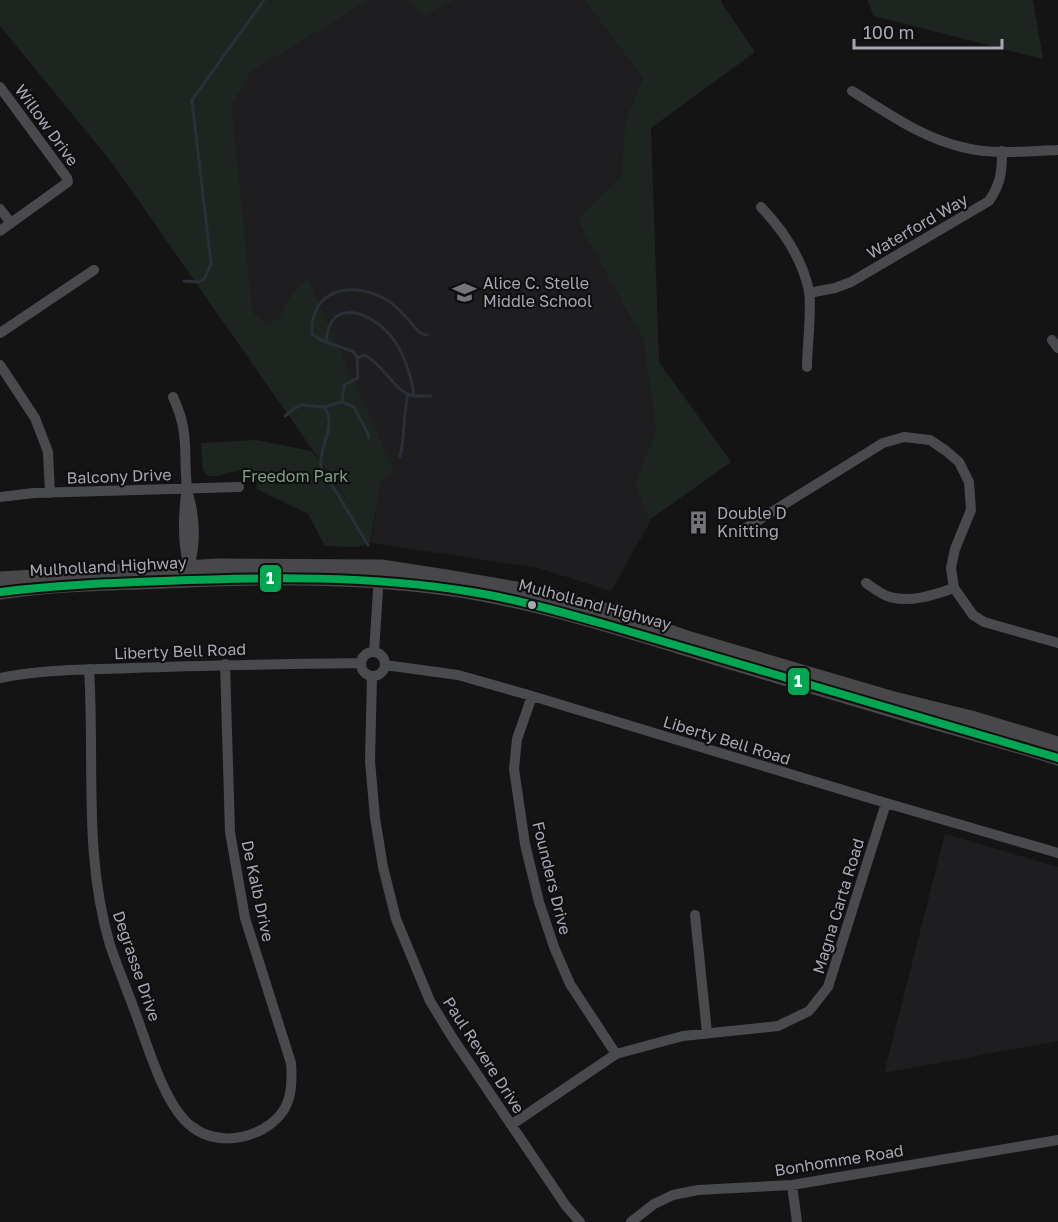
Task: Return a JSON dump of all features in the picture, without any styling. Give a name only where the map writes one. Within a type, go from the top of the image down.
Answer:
[{"type":"main road","name":"Mulholland Highway","points":[[0,579],[381,567],[540,593],[612,612],[690,639],[890,698],[971,718],[1058,744]]},
{"type":"main road","name":"Mulholland Highway","points":[[0,592],[189,573],[379,578],[471,592],[540,606],[610,624],[1058,758]]},
{"type":"street","name":"Willow Drive","points":[[0,87],[68,182],[11,223]]},
{"type":"street","points":[[852,91],[909,126],[935,139],[968,149],[1058,150]]},
{"type":"street","name":"Waterford Way","points":[[809,293],[851,282],[989,201],[998,188],[1002,170],[1002,151]]},
{"type":"street","points":[[761,207],[781,228],[799,259],[809,293],[807,367]]},
{"type":"street","points":[[0,209],[11,223],[0,231]]},
{"type":"street","points":[[0,333],[94,270]]},
{"type":"street","points":[[0,365],[35,418],[48,452],[51,493]]},
{"type":"street","points":[[173,397],[182,416],[186,434],[194,552],[189,573]]},
{"type":"street","points":[[741,531],[884,443],[904,437],[930,440],[959,462],[969,482],[971,510],[955,549],[951,568],[954,588],[973,615],[984,622],[1058,643]]},
{"type":"street","name":"Balcony Drive","points":[[0,497],[51,493],[239,487]]},
{"type":"street","points":[[374,652],[379,578]]},
{"type":"street","points":[[866,583],[888,596],[908,598],[930,596],[954,588]]},
{"type":"street","points":[[374,652],[383,658],[385,666],[382,672],[372,676],[363,670],[361,663],[367,654],[374,652]]},
{"type":"street","name":"Liberty Bell Road","points":[[0,678],[28,673],[89,669],[225,664],[361,663]]},
{"type":"street","name":"De Kalb Drive","points":[[225,664],[230,832],[245,918],[291,1063],[293,1086],[287,1106],[272,1124],[251,1136]]},
{"type":"street","name":"Liberty Bell Road","points":[[385,666],[458,675],[1058,853]]},
{"type":"street","name":"Degrasse Drive","points":[[89,669],[92,832],[97,890],[110,945],[162,1082],[176,1109],[191,1126],[212,1137],[251,1136]]},
{"type":"street","name":"Paul Revere Drive","points":[[372,676],[370,761],[375,818],[383,867],[396,919],[430,1001],[511,1125],[566,1206],[580,1222]]},
{"type":"street","name":"Founders Drive","points":[[532,696],[517,739],[514,769],[525,844],[539,902],[566,975],[583,1006],[616,1054]]},
{"type":"street","name":"Magna Carta Road","points":[[511,1125],[616,1054],[683,1036],[778,1026],[808,1011],[828,987],[886,803]]},
{"type":"street","points":[[695,915],[707,1033]]},
{"type":"street","name":"Bonhomme Road","points":[[631,1222],[654,1204],[674,1195],[698,1190],[792,1185],[1058,1140]]},
{"type":"street","points":[[792,1185],[797,1222]]},
{"type":"shaded area","name":"Alice C. Stelle Middle School","points":[[369,0],[409,0],[423,17],[455,0],[584,0],[643,78],[625,121],[621,177],[583,213],[578,222],[643,340],[656,430],[635,483],[650,522],[611,591],[538,568],[371,543],[383,479],[297,287],[289,297],[279,320],[274,323],[265,323],[253,312],[232,105],[251,72]]},
{"type":"shaded area","points":[[945,834],[1058,867],[1058,1041],[884,1073]]},
{"type":"green space","name":"Freedom Park","points":[[0,0],[369,0],[251,72],[232,105],[253,312],[265,323],[276,321],[292,293],[308,279],[394,471],[383,479],[380,488],[370,543],[357,547],[325,546],[308,514],[257,489],[250,472],[244,469],[208,476],[203,470],[201,443],[256,440],[312,451],[367,528],[113,164],[0,26]]},
{"type":"green space","points":[[409,0],[455,0],[423,17]]},
{"type":"green space","points":[[584,0],[722,0],[721,2],[755,52],[651,128],[659,362],[731,462],[649,520],[635,483],[656,430],[643,340],[578,222],[583,213],[621,177],[625,121],[643,78]]},
{"type":"green space","points":[[867,0],[1033,0],[1043,59],[874,16]]},
{"type":"waterway","points":[[184,281],[198,282],[204,279],[211,264],[192,100],[264,0]]},
{"type":"waterway","points":[[342,402],[344,385],[358,378],[357,358],[354,352],[321,340],[312,334],[313,319],[318,306],[326,298],[336,292],[348,290],[361,290],[374,294],[392,303],[420,333],[427,335]]},
{"type":"waterway","points":[[326,341],[329,327],[342,313],[352,312],[372,320],[390,335],[399,348],[409,372],[414,396]]},
{"type":"waterway","points":[[357,358],[365,355],[371,359],[407,394],[431,396]]},
{"type":"waterway","points":[[400,457],[408,394]]},
{"type":"waterway","points":[[285,416],[301,405],[324,407],[342,402],[354,407],[369,438]]},
{"type":"waterway","points":[[324,407],[329,422],[322,451],[321,467],[368,545]]},
{"type":"transit line","name":"1","points":[[0,592],[102,584],[279,578],[357,580],[434,586],[522,602],[604,624],[1058,758]]},
{"type":"place","name":"Alice C. Stelle Middle School","points":[[465,292]]},
{"type":"place","name":"Double D Knitting","points":[[699,522]]}]
